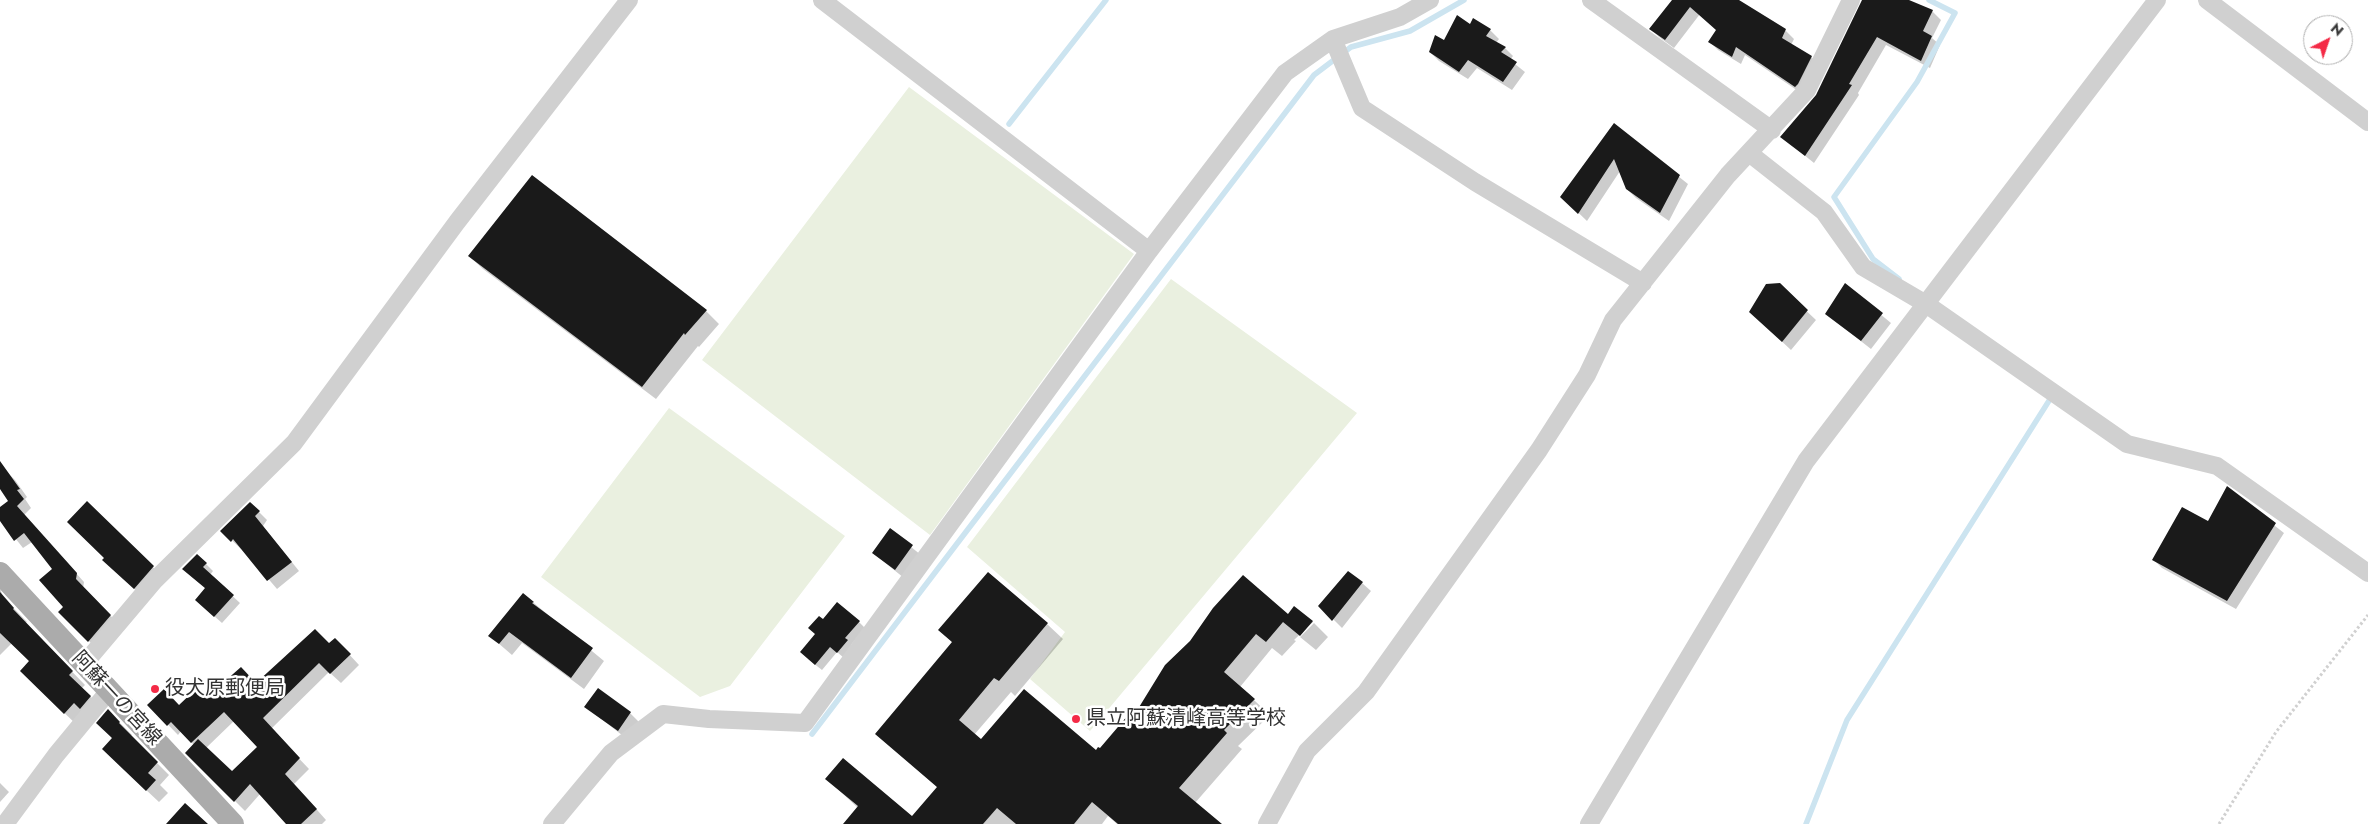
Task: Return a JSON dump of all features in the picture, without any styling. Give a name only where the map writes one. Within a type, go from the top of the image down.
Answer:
[{"type":"main road","name":"阿蘇一の宮線","points":[[0,573],[108,692],[233,824]]},
{"type":"street","points":[[84,664],[155,580],[294,443],[457,222],[629,0]]},
{"type":"street","points":[[822,0],[1150,251]]},
{"type":"street","points":[[552,824],[611,753],[663,714],[709,719],[805,722],[1150,251],[1285,74],[1333,39],[1400,17],[1430,0]]},
{"type":"street","points":[[1591,0],[1772,130]]},
{"type":"street","points":[[1267,824],[1307,751],[1366,692],[1539,450],[1588,375],[1613,320],[1728,175],[1772,130],[1807,90],[1851,0]]},
{"type":"street","points":[[1589,824],[1806,461],[2157,0]]},
{"type":"street","points":[[2207,0],[2368,122]]},
{"type":"street","points":[[1333,39],[1362,108],[1475,182],[1643,283]]},
{"type":"street","points":[[1749,153],[1824,212],[1863,267],[1926,304],[2128,444],[2217,466],[2368,573]]},
{"type":"street","points":[[5,824],[56,755],[108,692]]},
{"type":"path","points":[[2218,824],[2276,732],[2368,615]]},
{"type":"green space","points":[[909,87],[1134,254],[930,535],[702,360]]},
{"type":"green space","points":[[1171,279],[1357,413],[1090,731],[1030,679],[1065,632],[967,547]]},
{"type":"green space","points":[[669,408],[845,536],[730,686],[700,697],[541,577]]},
{"type":"building","points":[[1672,0],[1739,0],[1786,29],[1782,38],[1812,56],[1798,84],[1795,87],[1736,47],[1732,57],[1708,42],[1716,30],[1690,7],[1665,40],[1649,29]]},
{"type":"building","points":[[1862,0],[1909,0],[1933,10],[1923,31],[1932,36],[1921,61],[1877,37],[1849,84],[1852,85],[1805,156],[1780,137],[1816,95]]},
{"type":"building","points":[[1457,15],[1470,24],[1473,18],[1491,29],[1486,36],[1506,47],[1501,52],[1517,62],[1503,82],[1468,60],[1459,72],[1429,52],[1435,35],[1444,40]]},
{"type":"building","points":[[1614,123],[1680,175],[1660,213],[1626,189],[1614,159],[1578,214],[1560,197]]},
{"type":"building","points":[[532,175],[707,310],[685,335],[684,333],[642,387],[468,256]]},
{"type":"building","points":[[1780,283],[1808,310],[1782,342],[1749,312],[1766,284]]},
{"type":"building","points":[[1845,283],[1883,313],[1861,341],[1825,314]]},
{"type":"building","points":[[0,461],[20,489],[17,490],[24,499],[17,506],[77,573],[76,579],[111,615],[88,642],[58,612],[63,607],[39,580],[52,569],[24,533],[14,541],[0,521],[0,507],[8,501],[0,489]]},
{"type":"building","points":[[2227,486],[2276,523],[2227,601],[2152,560],[2182,507],[2208,521]]},
{"type":"building","points":[[87,501],[154,566],[134,589],[102,560],[104,558],[67,522]]},
{"type":"building","points":[[250,502],[260,511],[255,516],[292,562],[267,581],[233,539],[231,542],[220,531]]},
{"type":"building","points":[[890,528],[913,545],[895,570],[872,553]]},
{"type":"building","points":[[197,554],[207,563],[203,567],[234,595],[214,617],[195,600],[205,588],[182,569]]},
{"type":"building","points":[[1348,571],[1363,582],[1332,621],[1318,606]]},
{"type":"building","points":[[988,572],[1048,623],[999,681],[994,678],[959,720],[981,739],[1024,689],[1096,750],[1098,747],[1100,748],[1129,714],[1133,717],[1165,665],[1190,641],[1213,608],[1243,575],[1288,614],[1294,606],[1313,621],[1300,636],[1283,622],[1266,642],[1256,634],[1224,672],[1255,699],[1224,730],[1227,733],[1179,788],[1222,824],[1118,824],[1092,802],[1074,824],[1016,824],[997,808],[983,824],[843,824],[858,806],[825,779],[843,758],[912,816],[937,787],[875,734],[952,642],[938,630]]},
{"type":"building","points":[[0,592],[13,609],[73,671],[69,675],[91,696],[80,709],[74,703],[64,714],[20,671],[29,661],[0,633]]},
{"type":"building","points":[[523,593],[534,602],[532,603],[593,648],[571,678],[509,632],[499,644],[488,636]]},
{"type":"building","points":[[837,602],[860,621],[845,638],[848,640],[837,653],[830,647],[815,665],[800,652],[815,634],[808,628],[819,616],[823,619]]},
{"type":"building","points":[[315,629],[329,643],[335,638],[351,654],[330,674],[319,663],[263,718],[300,758],[285,774],[317,809],[301,824],[286,824],[250,784],[234,802],[185,753],[198,739],[232,771],[257,747],[224,712],[191,743],[171,722],[167,726],[147,705],[164,689],[179,705],[198,687],[208,696],[241,667],[256,683]]},
{"type":"building","points":[[598,688],[631,712],[618,731],[584,707]]},
{"type":"building","points":[[108,709],[119,723],[158,762],[148,773],[156,780],[146,791],[102,749],[112,738],[96,723]]},
{"type":"building","points":[[185,803],[208,824],[166,824]]},
{"type":"waterway","points":[[1009,124],[1106,0]]},
{"type":"waterway","points":[[812,734],[1314,75],[1351,47],[1410,31],[1464,0]]},
{"type":"waterway","points":[[1899,279],[1873,259],[1834,197],[1917,82],[1955,13],[1929,0]]},
{"type":"waterway","points":[[1806,824],[1847,720],[2052,396]]},
{"type":"place","name":"役犬原郵便局","points":[[155,689]]},
{"type":"place","name":"県立阿蘇清峰高等学校","points":[[1076,719]]}]
